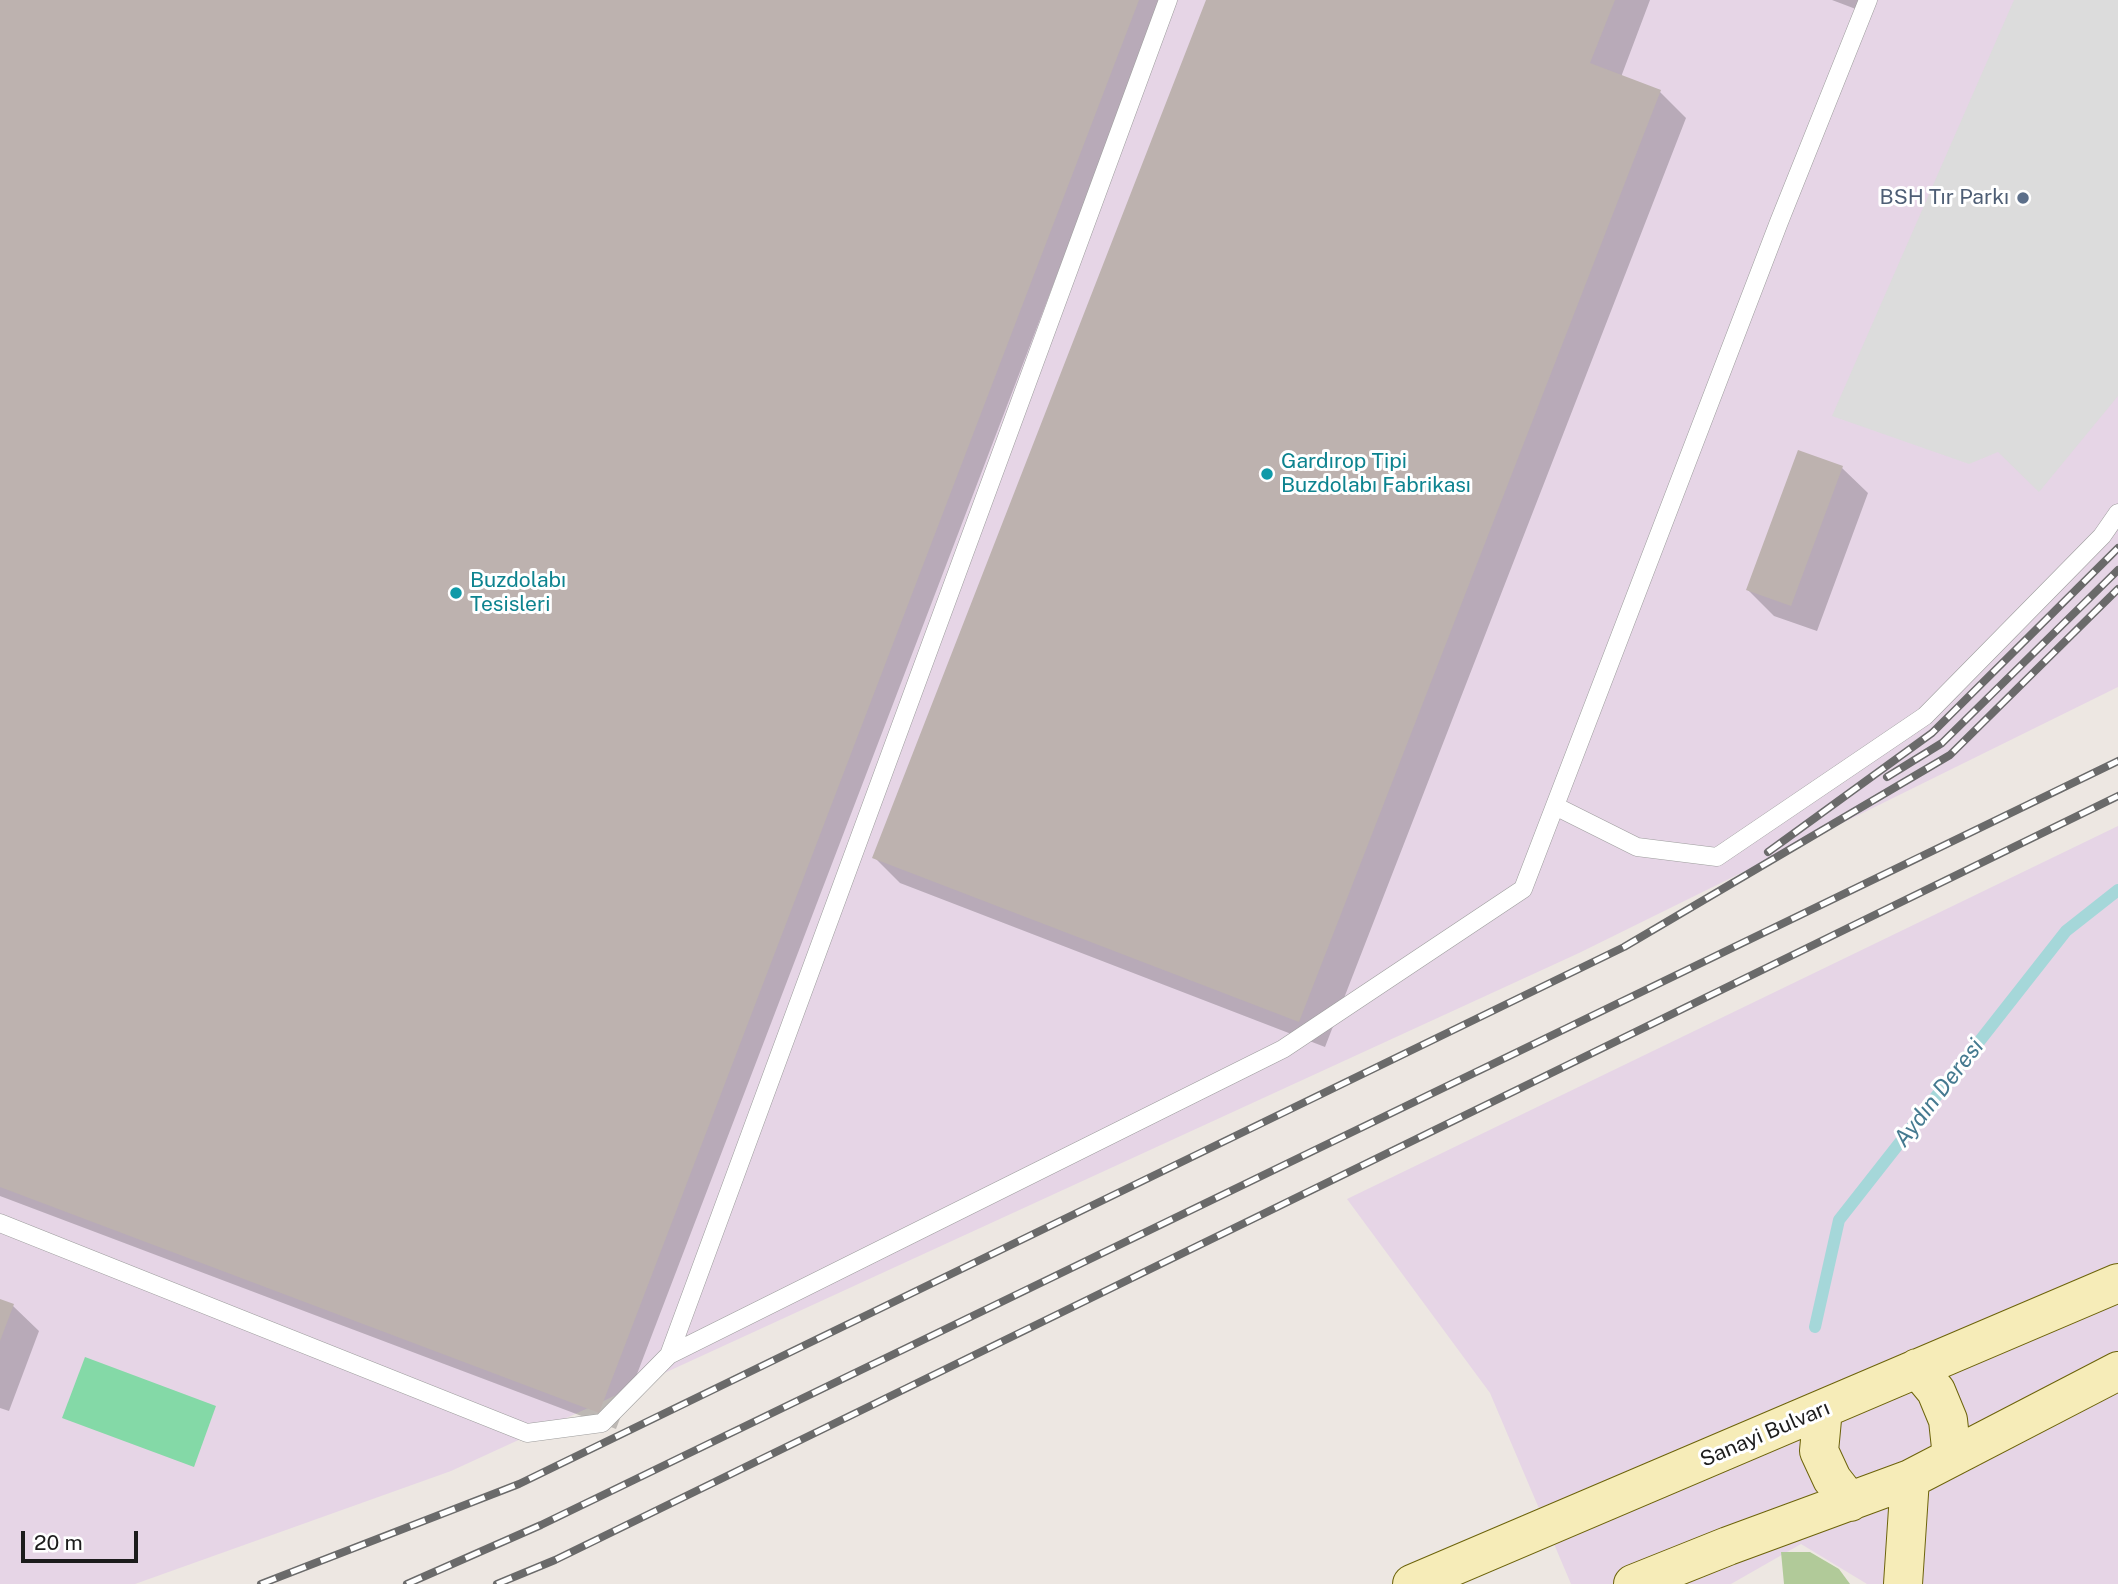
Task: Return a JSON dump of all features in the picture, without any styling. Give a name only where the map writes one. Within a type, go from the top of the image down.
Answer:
[{"type":"main road","name":"Sanayi Bulvarı","points":[[1412,1584],[2118,1283]]},
{"type":"main road","points":[[1917,1368],[1936,1391],[1948,1420],[1952,1457]]},
{"type":"main road","points":[[1633,1584],[1910,1479],[2118,1371]]},
{"type":"main road","points":[[1823,1409],[1819,1451],[1832,1479],[1850,1502]]},
{"type":"main road","points":[[1903,1584],[1910,1479]]},
{"type":"lane","points":[[669,1355],[1168,0]]},
{"type":"lane","points":[[0,1223],[527,1433],[603,1423],[669,1355],[1283,1049],[1523,889],[1779,222],[1868,0]]},
{"type":"lane","points":[[1555,806],[1637,847],[1717,857],[1925,716],[2102,536],[2118,513]]},
{"type":"shaded area","points":[[0,0],[2118,0],[2118,687],[1579,953],[451,1471],[135,1584],[0,1584]]},
{"type":"shaded area","name":"BSH Tır Parkı","points":[[2014,0],[2118,0],[2118,396],[2039,492],[1998,452],[1969,464],[1832,416]]},
{"type":"shaded area","points":[[2118,826],[2118,1584],[1867,1584],[1801,1544],[1731,1584],[1571,1584],[1490,1393],[1347,1199]]},
{"type":"green space","points":[[85,1357],[216,1406],[194,1467],[62,1418]]},
{"type":"green space","points":[[1781,1552],[1810,1552],[1839,1569],[1850,1584],[1784,1584]]},
{"type":"building","name":"Buzdolabı Tesisleri","points":[[0,0],[1139,0],[599,1413],[0,1187]]},
{"type":"building","name":"Gardırop Tipi Buzdolabı Fabrikası","points":[[1206,0],[1615,0],[1590,63],[1661,90],[1299,1022],[872,858]]},
{"type":"building","points":[[1798,450],[1843,466],[1791,606],[1746,590]]},
{"type":"building","points":[[0,1299],[14,1304],[0,1341]]},
{"type":"waterway","name":"Aydın Deresi","points":[[1815,1327],[1839,1220],[2066,931],[2118,890]]},
{"type":"railway","points":[[1768,852],[1932,733],[2118,548]]},
{"type":"railway","points":[[1887,777],[1942,743],[2118,570]]},
{"type":"railway","points":[[261,1584],[519,1484],[1624,947],[1950,755],[2118,589]]},
{"type":"railway","points":[[407,1584],[541,1525],[2118,761]]},
{"type":"railway","points":[[497,1584],[555,1560],[2118,796]]},
{"type":"place","name":"BSH Tır Parkı","points":[[2023,198]]},
{"type":"place","name":"Gardırop Tipi Buzdolabı Fabrikası","points":[[1267,474]]},
{"type":"place","name":"Buzdolabı Tesisleri","points":[[456,593]]}]
